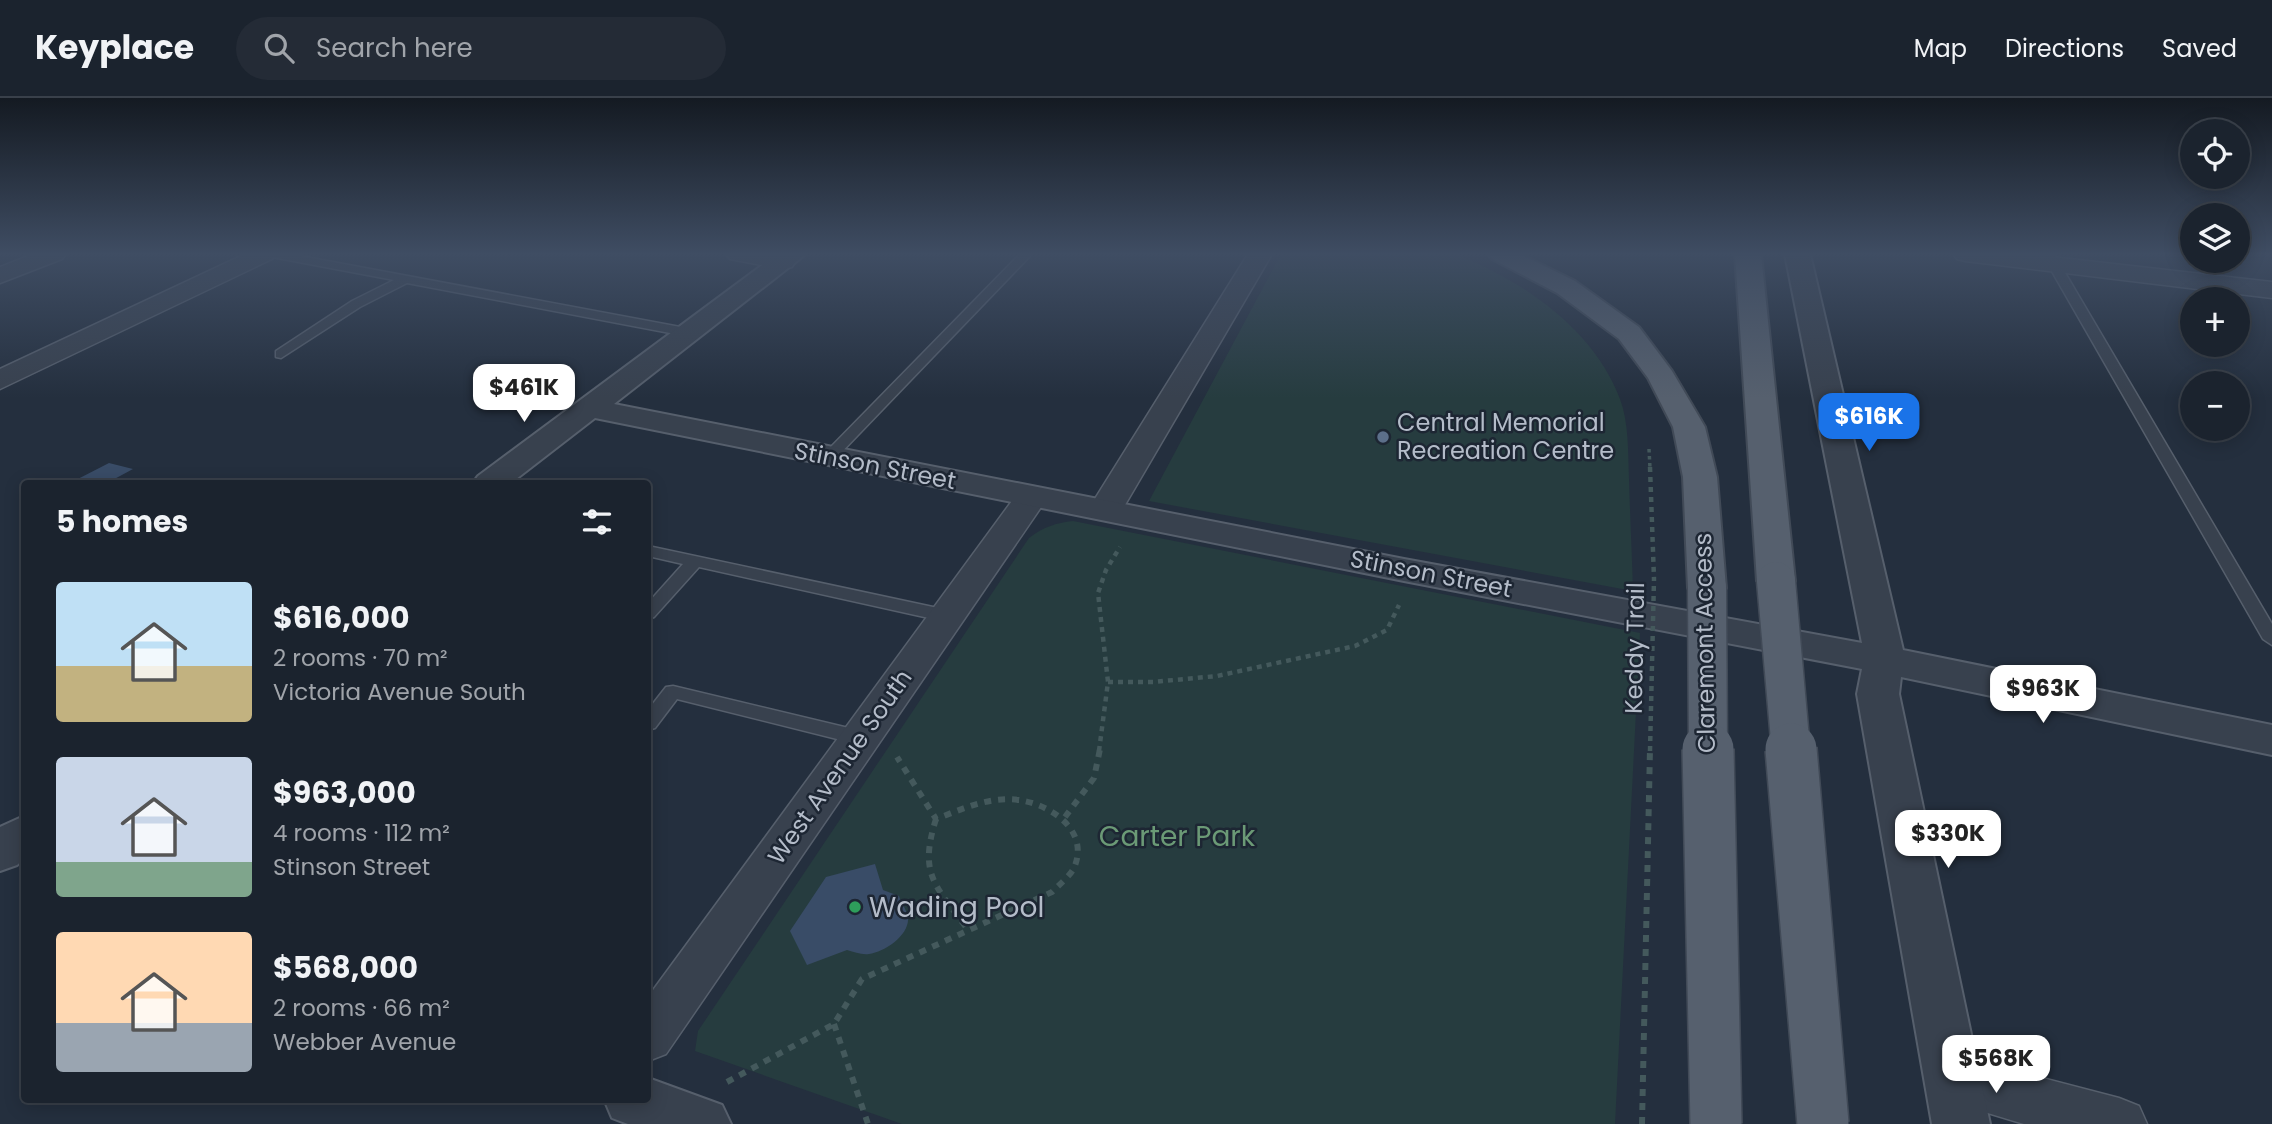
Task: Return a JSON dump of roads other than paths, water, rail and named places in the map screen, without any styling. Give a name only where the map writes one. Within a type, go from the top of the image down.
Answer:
[{"type":"main road","name":"Claremont Access","points":[[1587,302],[1629,333],[1662,377],[1689,427],[1700,477],[1707,587],[1708,811],[1716,1124]]},
{"type":"main road","points":[[1752,302],[1823,1124]]},
{"type":"street","points":[[0,380],[164,302]]},
{"type":"street","points":[[494,480],[731,302]]},
{"type":"street","points":[[1121,513],[1234,302]]},
{"type":"street","points":[[1808,302],[1881,634],[1884,660],[1878,694],[1957,1102],[2119,1124]]},
{"type":"street","name":"Stinson Street","points":[[590,408],[1404,570],[1884,660],[2272,740]]},
{"type":"street","name":"West Avenue South","points":[[651,1034],[1032,497]]},
{"type":"street","points":[[21,836],[0,854],[21,868]]},
{"type":"lane","points":[[281,354],[360,302]]},
{"type":"lane","points":[[527,302],[691,333]]},
{"type":"lane","points":[[830,457],[980,302]]},
{"type":"lane","points":[[2076,302],[2272,639]]},
{"type":"lane","points":[[651,552],[947,616]]},
{"type":"lane","points":[[651,610],[695,561]]},
{"type":"lane","points":[[651,719],[673,692],[858,742]]},
{"type":"water","points":[[109,463],[133,469],[113,480],[76,480]]},
{"type":"water","name":"Wading Pool","points":[[875,864],[883,890],[899,896],[908,917],[908,924],[901,936],[875,953],[863,954],[847,950],[807,965],[790,931],[826,877]]},
{"type":"place","name":"Central Memorial Recreation Centre","points":[[1383,437]]},
{"type":"place","name":"Wading Pool","points":[[855,907]]},
{"type":"park label","name":"Carter Park","points":[[1177,836]]}]
